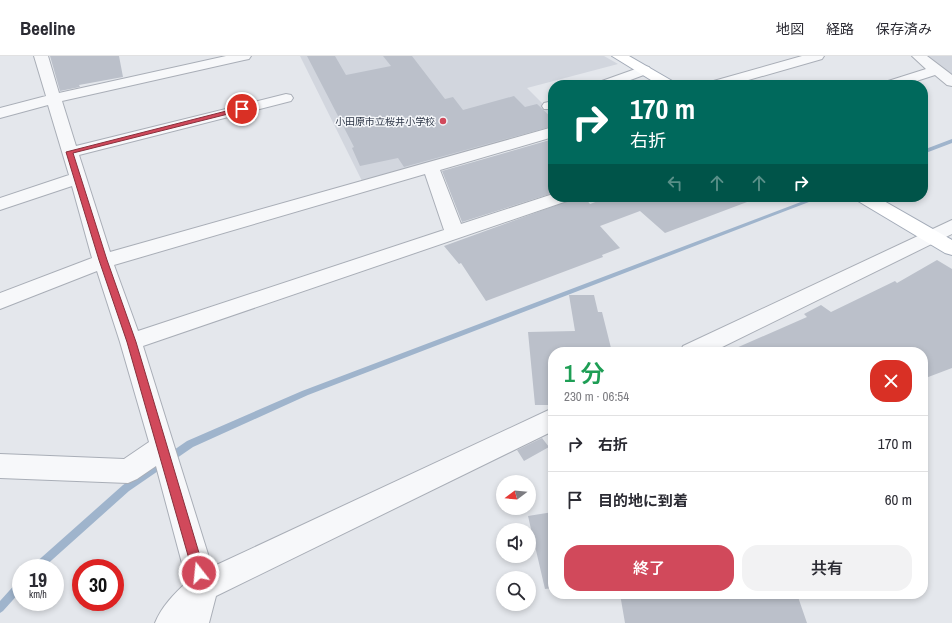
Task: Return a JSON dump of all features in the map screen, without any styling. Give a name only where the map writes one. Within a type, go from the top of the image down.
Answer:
[{"type":"main road","points":[[620,56],[661,80]]},
{"type":"main road","points":[[873,202],[952,248]]},
{"type":"street","points":[[41,56],[103,260],[131,342],[163,446],[204,588],[194,623]]},
{"type":"street","points":[[0,113],[53,99],[244,56]]},
{"type":"street","points":[[919,56],[952,82]]},
{"type":"street","points":[[731,80],[806,57]]},
{"type":"street","points":[[617,80],[644,70]]},
{"type":"street","points":[[905,80],[936,70]]},
{"type":"street","points":[[70,152],[286,98]]},
{"type":"street","points":[[0,301],[103,260],[548,133]]},
{"type":"street","points":[[431,167],[455,234]]},
{"type":"street","points":[[0,204],[78,178]]},
{"type":"street","points":[[131,342],[548,202]]},
{"type":"street","points":[[701,347],[952,226]]},
{"type":"street","points":[[170,623],[184,604],[204,588],[548,420]]},
{"type":"street","points":[[0,466],[128,472],[163,446]]},
{"type":"shaded area","name":"小田原市立桜井小学校","points":[[300,56],[604,56],[618,64],[557,80],[548,80],[548,82],[527,88],[548,109],[548,129],[363,183]]},
{"type":"shaded area","points":[[922,56],[952,56],[952,79]]},
{"type":"building","points":[[50,56],[119,56],[123,77],[79,85],[80,87],[60,91]]},
{"type":"building","name":"小田原市立桜井小学校","points":[[307,56],[335,56],[346,75],[391,66],[383,56],[412,56],[445,99],[453,97],[463,110],[514,96],[525,107],[537,104],[548,114],[548,127],[404,167],[398,158],[360,166],[352,148],[354,147]]},
{"type":"building","points":[[548,140],[548,195],[462,222],[442,171]]},
{"type":"building","points":[[565,202],[588,202],[590,204],[595,202],[747,202],[665,233],[640,211],[600,226],[620,248],[602,255],[603,257],[486,301],[461,263],[459,264],[444,246]]},
{"type":"building","points":[[937,260],[952,269],[952,368],[928,377],[928,347],[738,347],[807,317],[804,314],[821,305],[831,312],[895,281],[897,283]]},
{"type":"building","points":[[569,295],[594,295],[598,312],[602,312],[611,347],[548,347],[548,405],[535,405],[528,332],[575,331]]},
{"type":"building","points":[[542,438],[548,446],[548,448],[524,461],[517,450]]},
{"type":"building","points":[[548,513],[548,589],[545,589],[536,550],[536,523],[530,523],[528,516]]},
{"type":"building","points":[[621,599],[799,599],[807,623],[625,623]]},
{"type":"waterway","points":[[928,150],[952,141]]},
{"type":"waterway","points":[[46,559],[126,488],[190,444],[305,393],[806,202]]},
{"type":"waterway","points":[[0,608],[12,594]]},
{"type":"place","name":"小田原市立桜井小学校","points":[[443,121]]},
{"type":"route","points":[[199,573],[163,446],[70,152],[242,109]]}]
